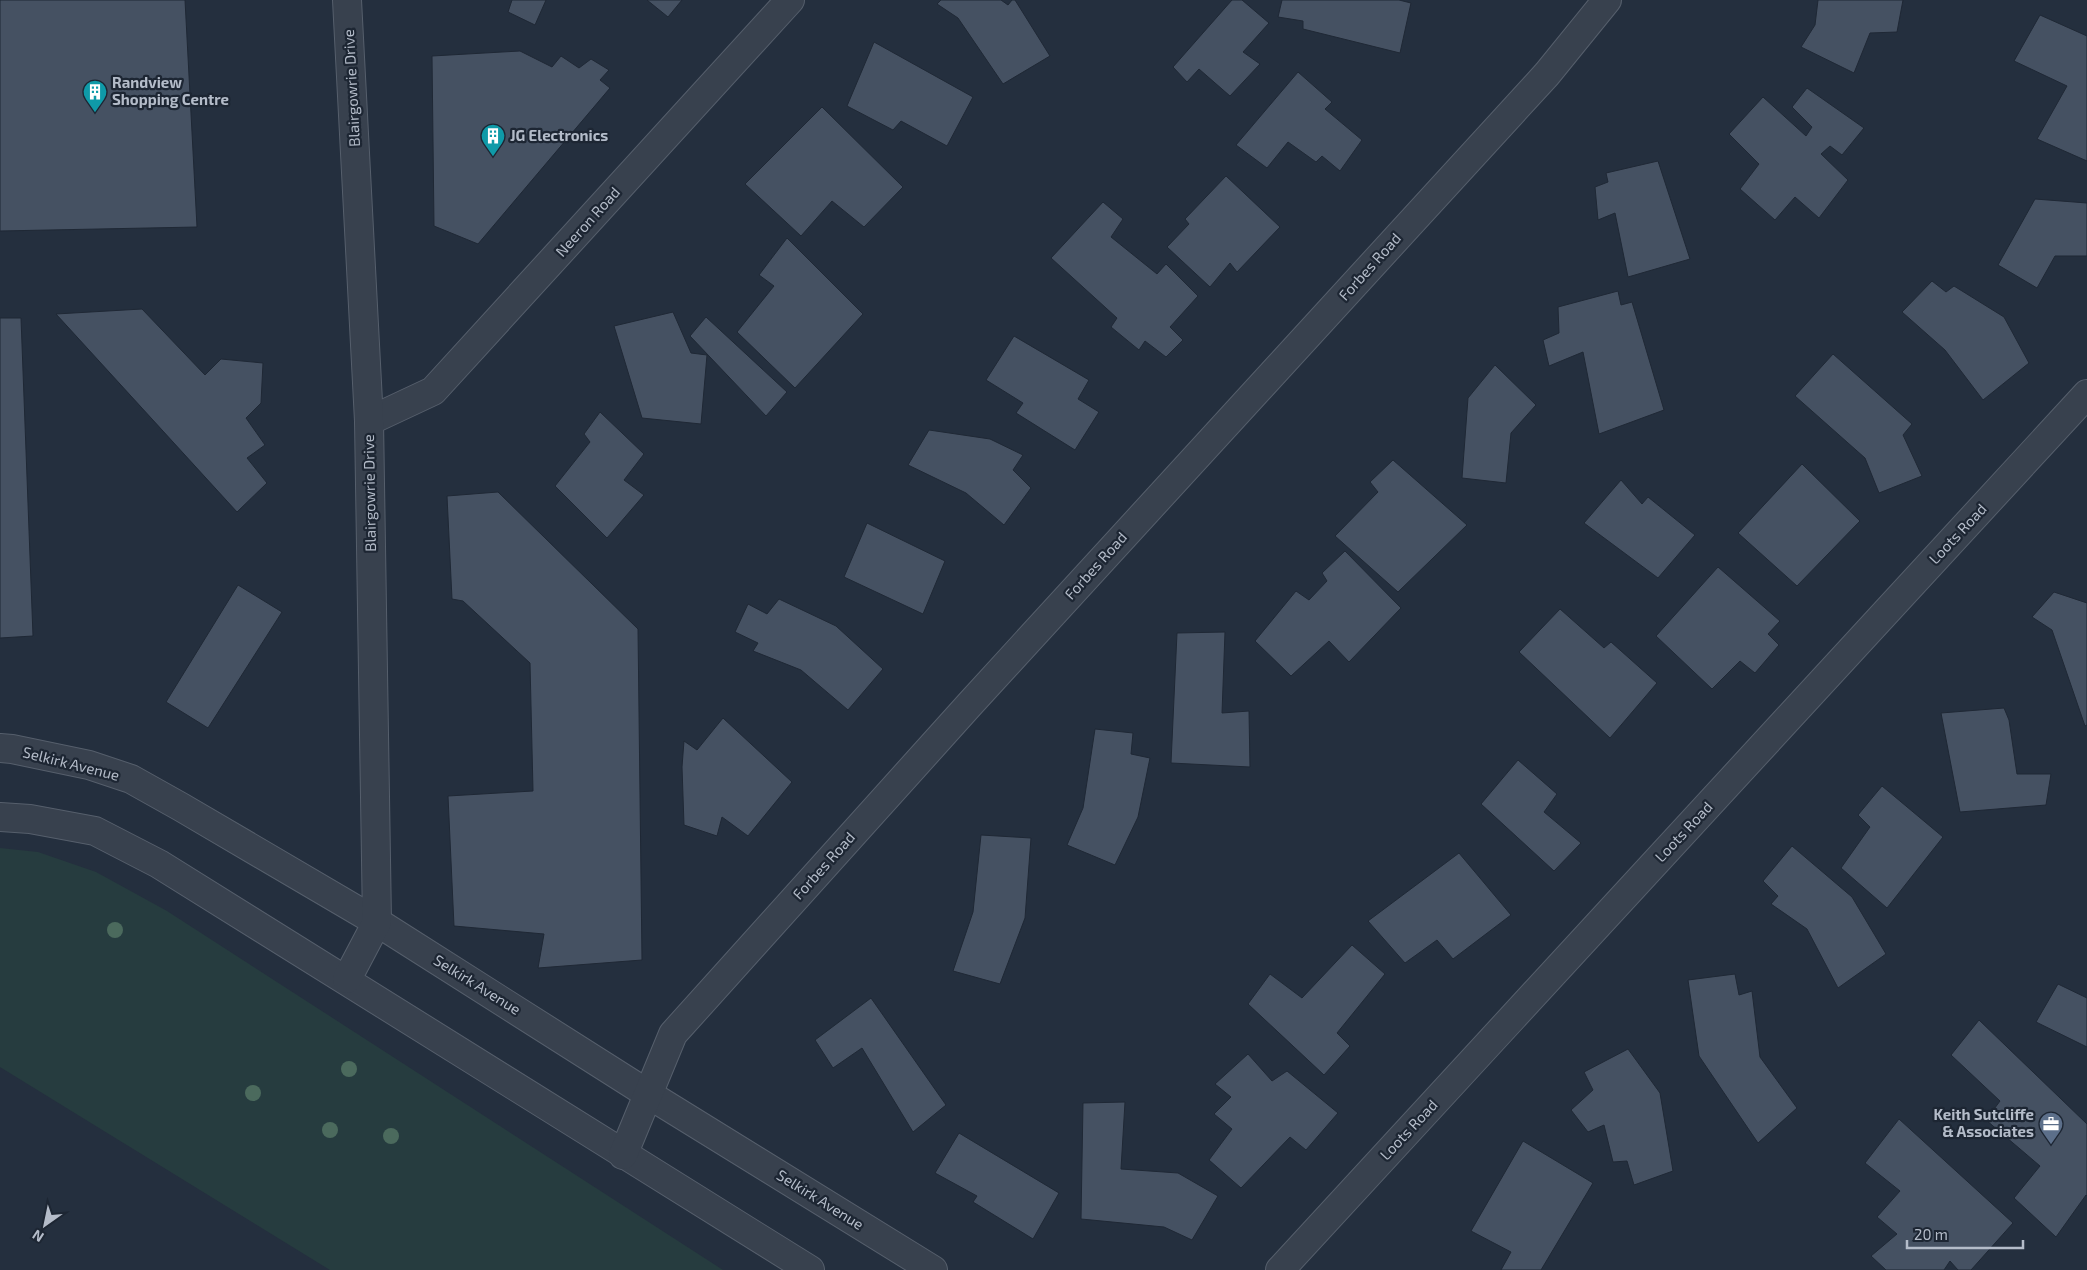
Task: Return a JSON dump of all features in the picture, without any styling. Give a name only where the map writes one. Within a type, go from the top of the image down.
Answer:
[{"type":"street","name":"Blairgowrie Drive","points":[[347,0],[369,421],[377,922],[347,979]]},
{"type":"street","name":"Neeron Road","points":[[369,421],[433,392],[790,0]]},
{"type":"street","name":"Forbes Road","points":[[624,1155],[673,1034],[970,704],[1540,82],[1607,0]]},
{"type":"street","name":"Loots Road","points":[[1280,1270],[2087,394]]},
{"type":"street","name":"Selkirk Avenue","points":[[0,748],[89,766],[131,779],[377,922],[648,1094],[933,1270]]},
{"type":"street","points":[[0,817],[30,819],[95,831],[160,864],[347,979],[624,1155],[810,1270]]},
{"type":"green space","points":[[0,848],[38,852],[96,872],[167,911],[723,1270],[330,1270],[0,1067]]},
{"type":"building","name":"Randview Shopping Centre","points":[[0,0],[185,0],[197,227],[0,231]]},
{"type":"building","points":[[512,0],[546,0],[535,25],[508,12]]},
{"type":"building","points":[[647,0],[682,0],[668,17]]},
{"type":"building","points":[[941,0],[1001,0],[1008,5],[1012,0],[1015,0],[1050,56],[1003,84],[958,18],[937,4]]},
{"type":"building","points":[[1232,0],[1242,0],[1269,23],[1243,52],[1260,64],[1230,96],[1199,69],[1187,82],[1173,67]]},
{"type":"building","points":[[1282,0],[1399,0],[1411,3],[1400,53],[1303,29],[1303,21],[1278,17]]},
{"type":"building","points":[[1818,0],[1903,0],[1897,32],[1870,33],[1854,73],[1801,47],[1815,25]]},
{"type":"building","points":[[2040,15],[2087,36],[2087,161],[2037,139],[2067,86],[2014,61]]},
{"type":"building","points":[[874,42],[973,97],[947,146],[901,121],[893,130],[847,106]]},
{"type":"building","name":"JG Electronics","points":[[520,51],[552,67],[561,56],[579,68],[591,59],[609,70],[600,80],[610,88],[478,244],[434,226],[432,56]]},
{"type":"building","points":[[1298,72],[1332,102],[1325,109],[1362,140],[1340,171],[1322,156],[1316,162],[1288,142],[1267,168],[1236,145]]},
{"type":"building","points":[[1807,88],[1864,128],[1842,155],[1830,146],[1821,154],[1848,180],[1819,218],[1795,197],[1775,220],[1740,189],[1759,164],[1729,134],[1763,97],[1806,136],[1812,127],[1792,107]]},
{"type":"building","points":[[822,107],[903,187],[864,227],[832,201],[801,236],[745,184]]},
{"type":"building","points":[[1658,161],[1690,259],[1628,277],[1615,213],[1598,220],[1595,187],[1608,182],[1606,173]]},
{"type":"building","points":[[1226,176],[1280,227],[1237,272],[1230,263],[1210,287],[1167,247],[1189,224],[1185,219]]},
{"type":"building","points":[[2035,199],[2087,203],[2087,256],[2055,256],[2037,288],[1998,265]]},
{"type":"building","points":[[1103,202],[1123,219],[1111,237],[1157,274],[1166,264],[1198,296],[1170,327],[1183,340],[1166,357],[1145,341],[1139,350],[1111,327],[1117,318],[1051,258]]},
{"type":"building","points":[[787,238],[863,314],[795,388],[737,332],[774,286],[759,275]]},
{"type":"building","points":[[1932,281],[1946,292],[1954,286],[2004,317],[2029,363],[1983,400],[1945,350],[1902,312]]},
{"type":"building","points":[[1618,291],[1621,305],[1632,302],[1664,410],[1599,434],[1583,352],[1549,366],[1543,340],[1559,333],[1558,307]]},
{"type":"building","points":[[142,309],[205,375],[221,359],[263,363],[261,403],[246,418],[265,445],[247,458],[267,483],[237,512],[56,314]]},
{"type":"building","points":[[673,312],[691,353],[707,355],[701,424],[642,418],[614,326]]},
{"type":"building","points":[[706,317],[787,392],[766,416],[690,336]]},
{"type":"building","points":[[0,318],[21,318],[33,636],[0,638]]},
{"type":"building","points":[[1014,336],[1089,380],[1078,399],[1099,412],[1075,450],[1016,413],[1023,403],[986,380]]},
{"type":"building","points":[[1833,354],[1912,424],[1903,435],[1922,476],[1879,493],[1865,458],[1795,396]]},
{"type":"building","points":[[1495,365],[1536,405],[1511,433],[1506,483],[1462,478],[1468,398]]},
{"type":"building","points":[[600,412],[644,454],[624,480],[644,495],[607,538],[555,486],[590,442],[584,434]]},
{"type":"building","points":[[929,430],[990,439],[1023,455],[1013,470],[1031,488],[1004,525],[966,493],[908,465]]},
{"type":"building","points":[[1393,460],[1467,525],[1398,592],[1335,536],[1378,492],[1370,482]]},
{"type":"building","points":[[1802,464],[1860,521],[1797,586],[1738,533]]},
{"type":"building","points":[[1621,480],[1642,504],[1648,497],[1695,535],[1658,578],[1584,523]]},
{"type":"building","points":[[498,492],[638,629],[642,960],[538,968],[544,934],[454,926],[448,796],[533,791],[530,663],[463,601],[452,599],[447,496]]},
{"type":"building","points":[[867,523],[945,561],[923,614],[844,577]]},
{"type":"building","points":[[1345,551],[1401,608],[1349,662],[1329,641],[1291,676],[1255,641],[1296,591],[1309,600],[1327,581],[1322,573]]},
{"type":"building","points":[[1718,567],[1780,621],[1768,634],[1779,645],[1755,673],[1740,661],[1712,689],[1656,636]]},
{"type":"building","points":[[238,585],[282,612],[208,728],[166,702]]},
{"type":"building","points":[[2054,592],[2087,603],[2087,725],[2085,726],[2052,630],[2032,617]]},
{"type":"building","points":[[779,599],[836,626],[883,669],[848,710],[801,670],[753,651],[758,643],[735,632],[748,604],[767,614]]},
{"type":"building","points":[[1560,609],[1604,648],[1611,642],[1657,683],[1610,738],[1519,652]]},
{"type":"building","points":[[1225,632],[1222,713],[1249,711],[1250,767],[1171,763],[1177,633]]},
{"type":"building","points":[[2004,708],[2009,720],[2017,774],[2051,774],[2046,805],[1960,812],[1941,713]]},
{"type":"building","points":[[723,718],[792,782],[748,836],[722,817],[717,836],[684,825],[682,767],[684,741],[697,750]]},
{"type":"building","points":[[1095,729],[1133,733],[1131,754],[1150,758],[1138,817],[1115,865],[1067,845],[1083,808]]},
{"type":"building","points":[[1518,760],[1557,794],[1544,812],[1581,843],[1554,871],[1481,804]]},
{"type":"building","points":[[1882,786],[1943,837],[1887,908],[1841,868],[1870,827],[1858,815]]},
{"type":"building","points":[[981,835],[1031,838],[1025,918],[1000,984],[953,971],[973,912]]},
{"type":"building","points":[[1792,846],[1852,897],[1886,954],[1838,988],[1807,929],[1771,904],[1778,896],[1763,881]]},
{"type":"building","points":[[1459,853],[1511,915],[1453,959],[1437,940],[1405,963],[1368,921]]},
{"type":"building","points":[[1352,945],[1385,974],[1337,1033],[1350,1046],[1324,1075],[1248,1004],[1270,974],[1302,998]]},
{"type":"building","points":[[1735,974],[1739,995],[1752,991],[1760,1057],[1797,1108],[1758,1143],[1699,1056],[1688,980]]},
{"type":"building","points":[[2058,984],[2087,998],[2087,1047],[2036,1022]]},
{"type":"building","points":[[871,998],[946,1105],[913,1132],[862,1048],[833,1068],[815,1040]]},
{"type":"building","name":"Keith Sutcliffe & Associates","points":[[1979,1020],[2087,1124],[2087,1196],[2056,1237],[2014,1198],[2040,1166],[1986,1120],[2000,1101],[1951,1055]]},
{"type":"building","points":[[1628,1049],[1660,1093],[1673,1171],[1634,1185],[1627,1161],[1613,1162],[1604,1125],[1588,1132],[1571,1110],[1593,1090],[1584,1072]]},
{"type":"building","points":[[1248,1054],[1272,1081],[1287,1071],[1338,1113],[1306,1150],[1290,1137],[1241,1188],[1209,1160],[1232,1129],[1214,1114],[1231,1097],[1215,1084]]},
{"type":"building","points":[[1125,1102],[1121,1169],[1178,1173],[1218,1196],[1192,1240],[1164,1227],[1081,1219],[1083,1103]]},
{"type":"building","points":[[1899,1119],[2013,1223],[1971,1270],[1958,1270],[1950,1261],[1944,1270],[1886,1270],[1871,1256],[1897,1234],[1877,1217],[1900,1191],[1865,1163]]},
{"type":"building","points":[[959,1133],[1059,1193],[1033,1239],[973,1202],[977,1196],[935,1173]]},
{"type":"building","points":[[1523,1141],[1593,1183],[1541,1270],[1501,1270],[1511,1252],[1471,1231]]},
{"type":"place","name":"Randview Shopping Centre","points":[[95,113]]},
{"type":"place","name":"JG Electronics","points":[[493,157]]},
{"type":"place","name":"Keith Sutcliffe & Associates","points":[[2051,1145]]}]
